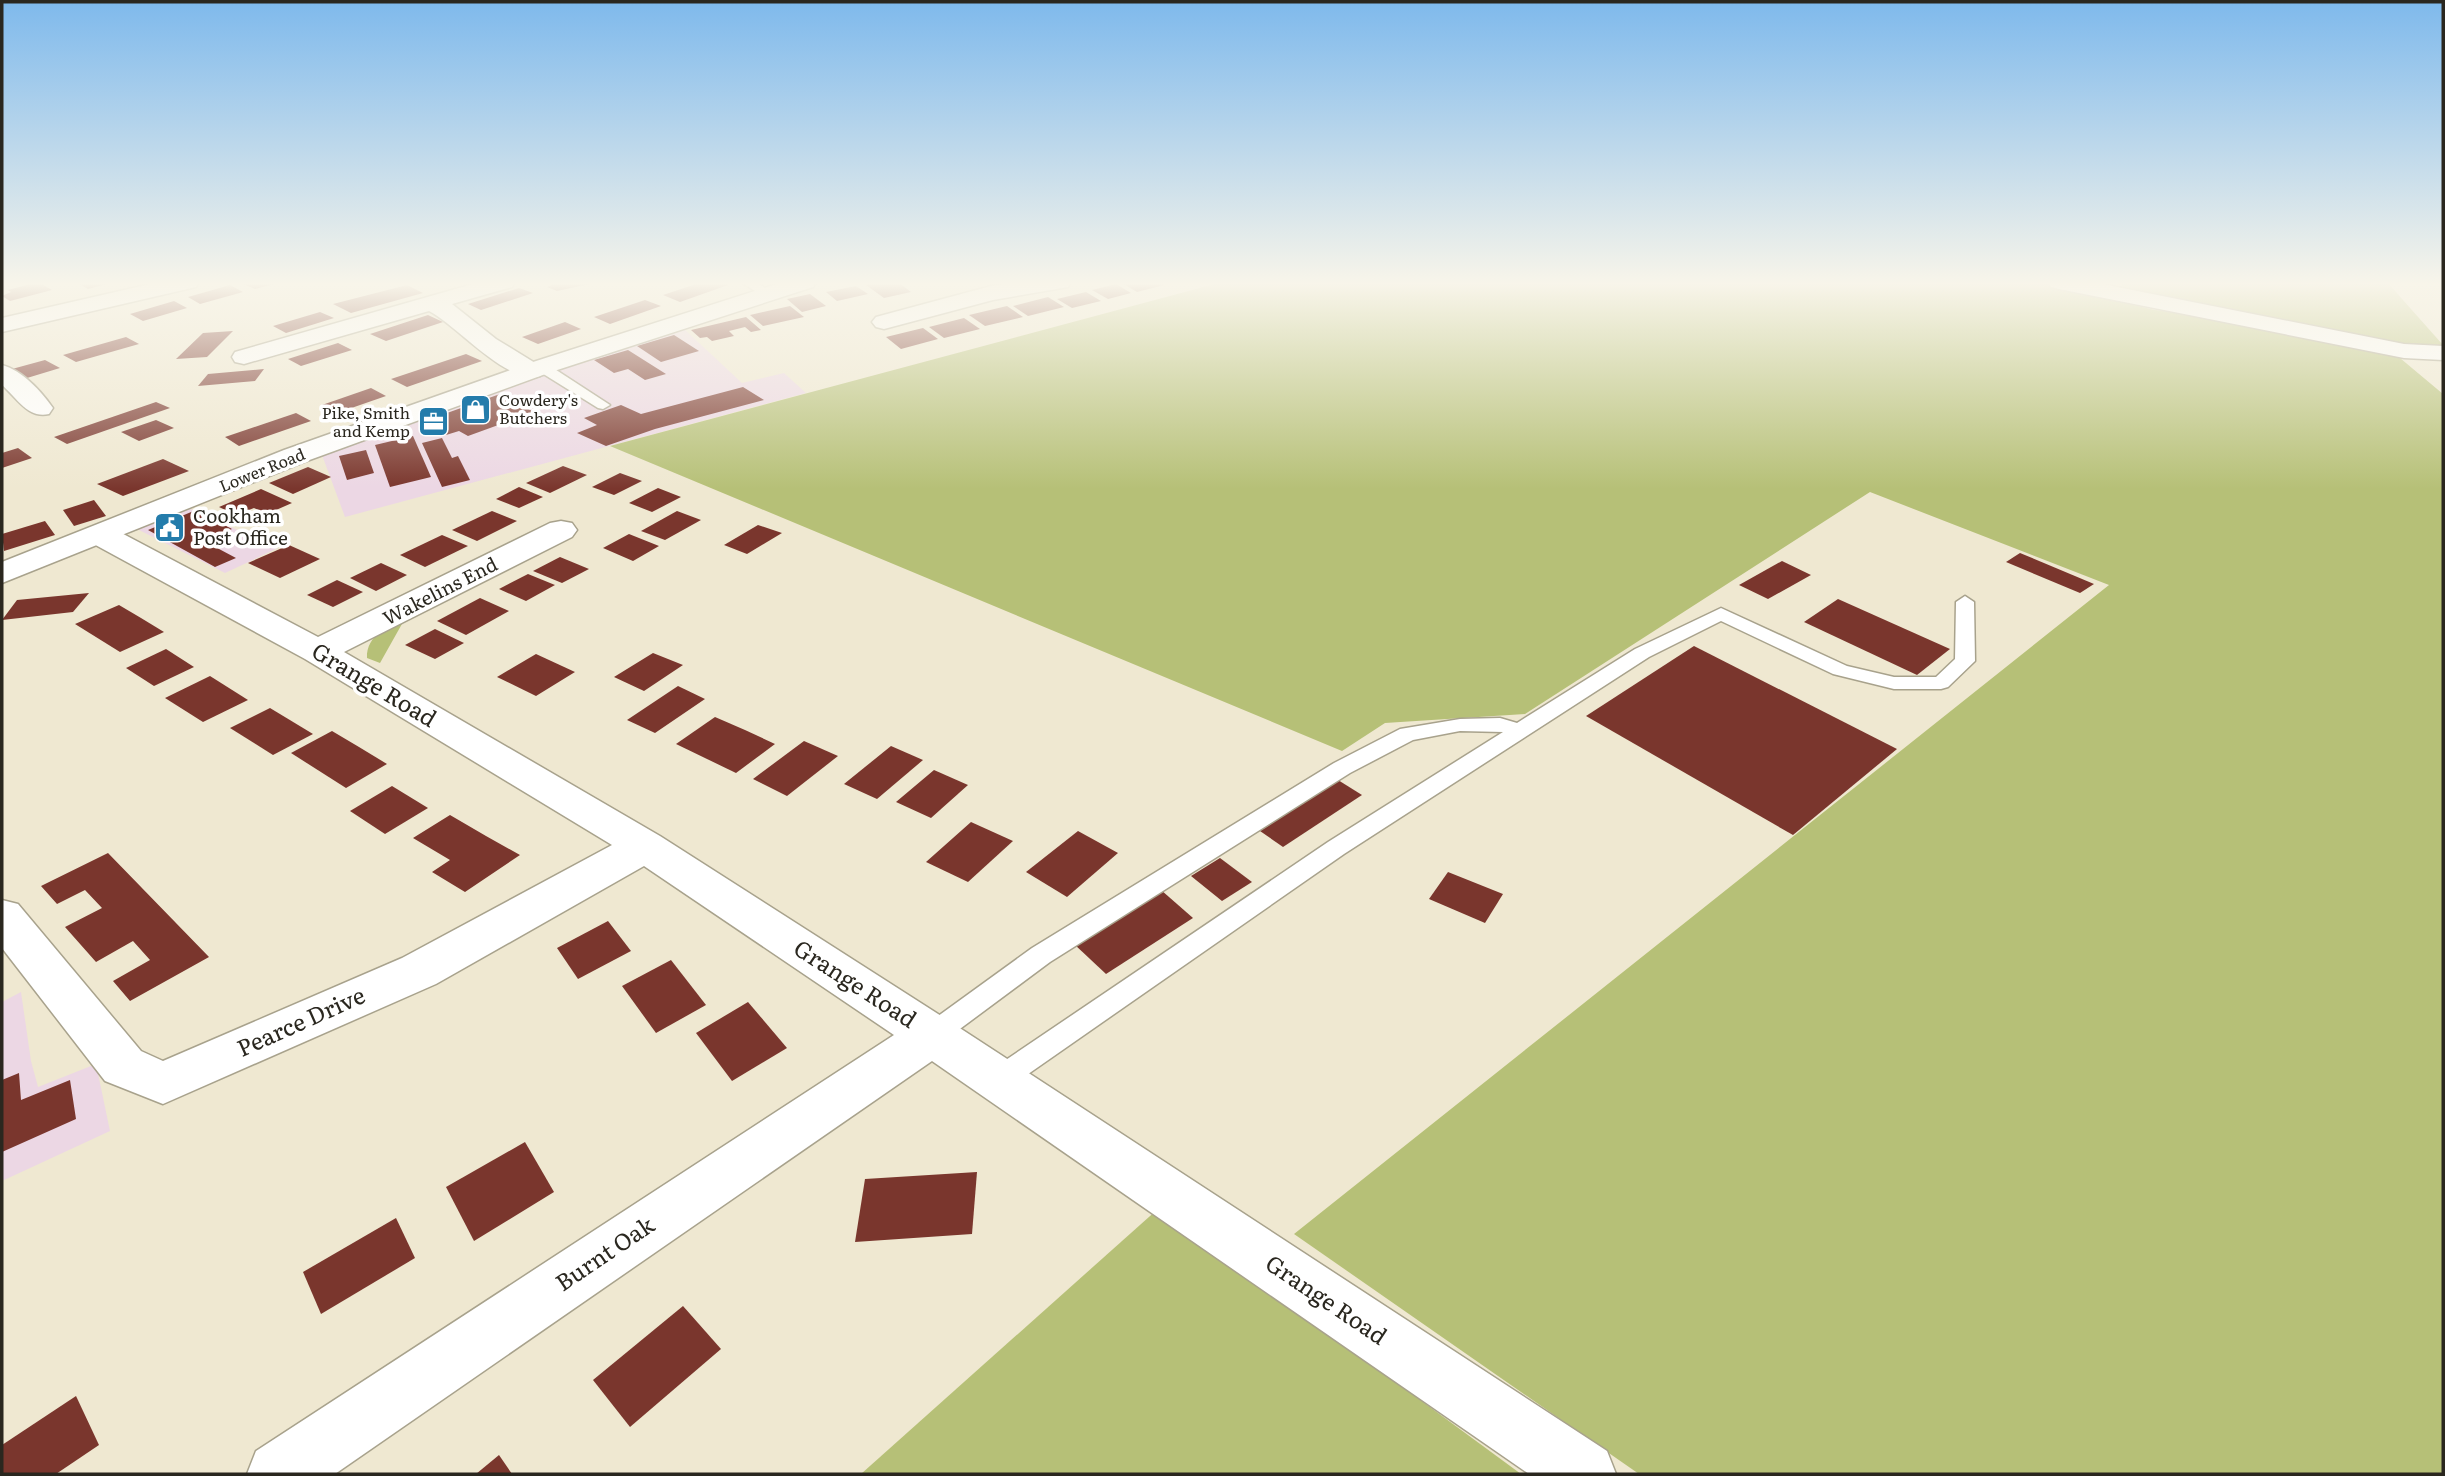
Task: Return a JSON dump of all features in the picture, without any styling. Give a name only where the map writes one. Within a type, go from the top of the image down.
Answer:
[{"type":"street","points":[[501,351],[537,369]]},
{"type":"street","name":"Lower Road","points":[[2,573],[294,456],[586,351]]},
{"type":"street","points":[[2403,351],[2443,353]]},
{"type":"street","points":[[2,373],[29,394],[40,408]]},
{"type":"street","name":"Wakelins End","points":[[318,651],[561,530]]},
{"type":"street","name":"Grange Road","points":[[101,534],[318,651],[645,846],[932,1035],[1584,1474]]},
{"type":"street","name":"Pearce Drive","points":[[2,916],[123,1066],[163,1083],[419,971],[645,846]]},
{"type":"street","name":"Burnt Oak","points":[[279,1474],[932,1035]]},
{"type":"lane","points":[[537,369],[603,405]]},
{"type":"lane","points":[[998,1080],[1336,848],[1642,653],[1721,614],[1840,670],[1894,683],[1941,682],[1965,662],[1965,602]]},
{"type":"lane","points":[[932,1035],[1041,955],[1342,768],[1407,734],[1460,725],[1500,724],[1520,730]]},
{"type":"shaded area","points":[[613,351],[708,351],[742,383],[784,373],[806,393],[345,517],[322,455],[412,420]]},
{"type":"shaded area","points":[[188,508],[278,548],[225,573],[137,529]]},
{"type":"shaded area","points":[[21,992],[31,1061],[38,1087],[96,1064],[110,1131],[2,1181],[2,1002]]},
{"type":"green space","points":[[965,351],[2383,351],[2394,353],[2443,394],[2443,1474],[1639,1474],[1294,1234],[2109,585],[1870,492],[1525,714],[1385,723],[1342,751],[610,446]]},
{"type":"green space","points":[[407,615],[380,663],[367,658],[370,643],[375,637]]},
{"type":"green space","points":[[1159,1208],[1521,1474],[861,1474]]},
{"type":"building","points":[[77,351],[115,351],[76,362],[63,355]]},
{"type":"building","points":[[184,351],[213,351],[207,357],[176,359]]},
{"type":"building","points":[[313,351],[349,351],[301,366],[288,359]]},
{"type":"building","points":[[629,351],[666,374],[645,380],[628,369],[614,373],[594,360]]},
{"type":"building","points":[[644,351],[699,351],[661,362]]},
{"type":"building","points":[[466,354],[482,361],[407,387],[391,379]]},
{"type":"building","points":[[45,360],[60,368],[27,378],[12,369]]},
{"type":"building","points":[[264,369],[255,381],[198,386],[208,374]]},
{"type":"building","points":[[743,387],[764,400],[655,429],[606,446],[577,433],[597,425],[584,418],[621,405],[641,414]]},
{"type":"building","points":[[371,388],[386,396],[337,413],[322,405]]},
{"type":"building","points":[[500,394],[534,412],[468,436],[459,431],[446,435],[422,422]]},
{"type":"building","points":[[156,402],[170,408],[67,444],[54,437]]},
{"type":"building","points":[[296,413],[311,421],[239,446],[225,437]]},
{"type":"building","points":[[156,420],[174,428],[139,441],[121,432]]},
{"type":"building","points":[[413,436],[431,477],[390,487],[375,445]]},
{"type":"building","points":[[442,438],[452,458],[458,456],[470,480],[442,487],[422,443]]},
{"type":"building","points":[[18,448],[32,458],[2,468],[2,453]]},
{"type":"building","points":[[366,450],[374,473],[347,480],[339,456]]},
{"type":"building","points":[[163,459],[189,471],[123,496],[97,484]]},
{"type":"building","points":[[563,466],[587,475],[550,493],[526,483]]},
{"type":"building","points":[[308,467],[331,477],[293,494],[269,483]]},
{"type":"building","points":[[620,473],[642,481],[614,495],[592,487]]},
{"type":"building","points":[[519,487],[543,497],[519,508],[496,499]]},
{"type":"building","points":[[658,488],[681,497],[652,512],[629,503]]},
{"type":"building","points":[[261,489],[292,503],[267,514],[254,508],[236,515],[219,507]]},
{"type":"building","points":[[94,500],[106,516],[74,526],[63,510]]},
{"type":"building","points":[[196,510],[232,529],[204,541],[236,558],[215,567],[148,530]]},
{"type":"building","points":[[492,511],[517,521],[477,541],[452,530]]},
{"type":"building","points":[[677,511],[701,520],[665,540],[641,531]]},
{"type":"building","points":[[45,521],[55,535],[4,551],[2,534]]},
{"type":"building","points":[[758,525],[782,533],[747,554],[724,545]]},
{"type":"building","points":[[629,534],[659,546],[633,561],[603,548]]},
{"type":"building","points":[[442,535],[468,546],[425,567],[400,555]]},
{"type":"building","points":[[289,545],[320,559],[280,578],[248,563]]},
{"type":"building","points":[[2020,553],[2094,584],[2080,593],[2006,562]]},
{"type":"building","points":[[560,557],[589,569],[562,583],[533,571]]},
{"type":"building","points":[[1782,561],[1811,575],[1768,599],[1739,585]]},
{"type":"building","points":[[381,563],[407,575],[376,591],[350,578]]},
{"type":"building","points":[[528,574],[555,585],[526,601],[499,589]]},
{"type":"building","points":[[337,580],[363,592],[333,607],[307,595]]},
{"type":"building","points":[[89,593],[73,612],[2,620],[17,600]]},
{"type":"building","points":[[480,598],[509,611],[466,635],[437,621]]},
{"type":"building","points":[[1838,599],[1950,649],[1917,675],[1804,622]]},
{"type":"building","points":[[119,605],[164,632],[120,652],[75,624]]},
{"type":"building","points":[[435,629],[464,643],[435,659],[405,645]]},
{"type":"building","points":[[1694,646],[1897,749],[1793,835],[1586,716]]},
{"type":"building","points":[[166,649],[194,667],[154,686],[126,668]]},
{"type":"building","points":[[653,653],[683,665],[644,691],[614,677]]},
{"type":"building","points":[[536,654],[575,672],[536,696],[497,677]]},
{"type":"building","points":[[210,676],[248,700],[203,722],[165,698]]},
{"type":"building","points":[[678,686],[705,699],[655,733],[627,720]]},
{"type":"building","points":[[270,708],[313,734],[273,755],[230,728]]},
{"type":"building","points":[[715,717],[775,744],[736,773],[676,744]]},
{"type":"building","points":[[332,731],[387,764],[346,788],[291,753]]},
{"type":"building","points":[[804,741],[838,756],[787,796],[753,779]]},
{"type":"building","points":[[891,746],[923,760],[877,799],[844,784]]},
{"type":"building","points":[[934,770],[968,785],[931,818],[896,802]]},
{"type":"building","points":[[1338,780],[1362,795],[1283,847],[1260,831]]},
{"type":"building","points":[[392,786],[428,808],[385,834],[350,811]]},
{"type":"building","points":[[450,815],[520,855],[465,892],[432,872],[450,860],[413,838]]},
{"type":"building","points":[[971,822],[1013,841],[968,882],[926,862]]},
{"type":"building","points":[[1078,831],[1118,853],[1067,897],[1026,872]]},
{"type":"building","points":[[108,853],[209,957],[130,1001],[113,981],[150,960],[133,941],[96,962],[65,927],[102,908],[85,890],[57,904],[41,886]]},
{"type":"building","points":[[1220,858],[1252,882],[1222,901],[1191,876]]},
{"type":"building","points":[[1448,872],[1503,894],[1485,923],[1429,899]]},
{"type":"building","points":[[1161,890],[1193,918],[1106,974],[1074,944]]},
{"type":"building","points":[[608,921],[631,951],[578,979],[557,948]]},
{"type":"building","points":[[671,960],[706,1005],[656,1033],[622,986]]},
{"type":"building","points":[[748,1002],[787,1048],[732,1081],[696,1033]]},
{"type":"building","points":[[19,1073],[21,1100],[70,1080],[76,1119],[2,1152],[2,1080]]},
{"type":"building","points":[[525,1142],[554,1192],[474,1241],[446,1187]]},
{"type":"building","points":[[977,1172],[972,1234],[855,1242],[865,1179]]},
{"type":"building","points":[[396,1218],[415,1258],[321,1314],[303,1272]]},
{"type":"building","points":[[683,1306],[721,1349],[630,1427],[593,1380]]},
{"type":"building","points":[[76,1396],[99,1445],[56,1474],[2,1474],[2,1445]]},
{"type":"building","points":[[499,1455],[512,1474],[476,1474]]},
{"type":"place","name":"Cowdery's Butchers","points":[[476,409]]},
{"type":"place","name":"Pike, Smith and Kemp","points":[[433,422]]},
{"type":"place","name":"Cookham Post Office","points":[[170,527]]}]
